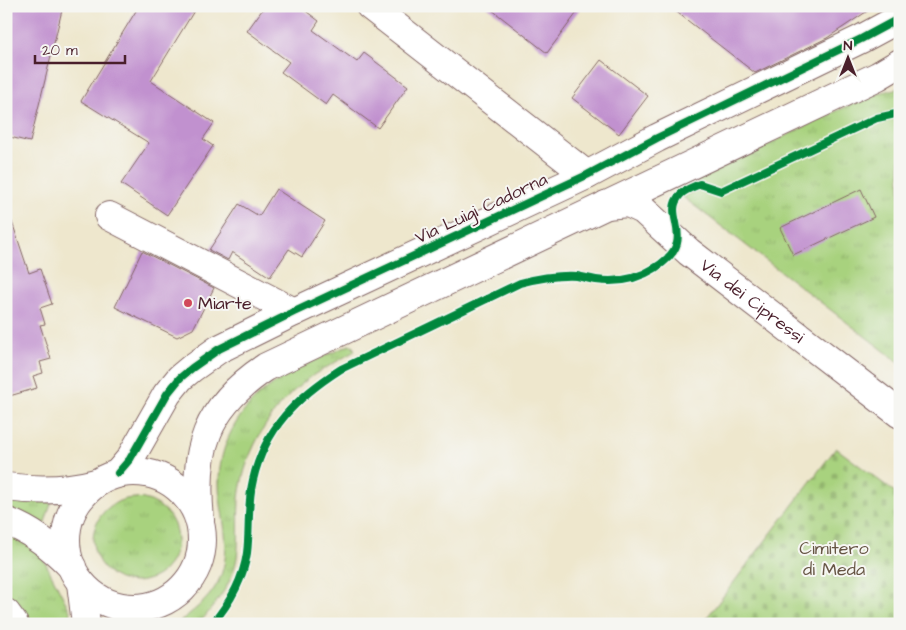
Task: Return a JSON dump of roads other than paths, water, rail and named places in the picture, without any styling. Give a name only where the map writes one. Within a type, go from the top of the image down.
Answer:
[{"type":"street","points":[[370,6],[587,175]]},
{"type":"street","name":"Via Luigi Cadorna","points":[[107,478],[134,453],[167,394],[180,378],[219,349],[587,175],[657,138],[862,39],[900,18]]},
{"type":"street","name":"Via Luigi Cadorna","points":[[862,39],[900,36]]},
{"type":"street","points":[[149,624],[156,612],[181,589],[196,569],[202,545],[197,495],[198,471],[204,442],[219,409],[247,380],[283,358],[892,70]]},
{"type":"street","name":"Via dei Cipressi","points":[[602,206],[624,202],[643,210],[689,252],[900,414]]},
{"type":"street","points":[[109,216],[294,312]]},
{"type":"street","points":[[6,487],[42,490],[79,488],[107,478],[134,472],[149,473],[164,478],[178,486],[188,498],[200,520]]},
{"type":"street","points":[[86,624],[76,575],[67,551],[68,525],[71,513],[78,502],[107,478]]},
{"type":"street","points":[[6,521],[29,531],[44,541],[94,595],[104,601],[126,607],[149,606],[172,597]]},
{"type":"street","points":[[6,613],[14,624]]},
{"type":"place","name":"Miarte","points":[[188,303]]},
{"type":"park label","name":"Cimitero di Meda","points":[[834,558]]}]
